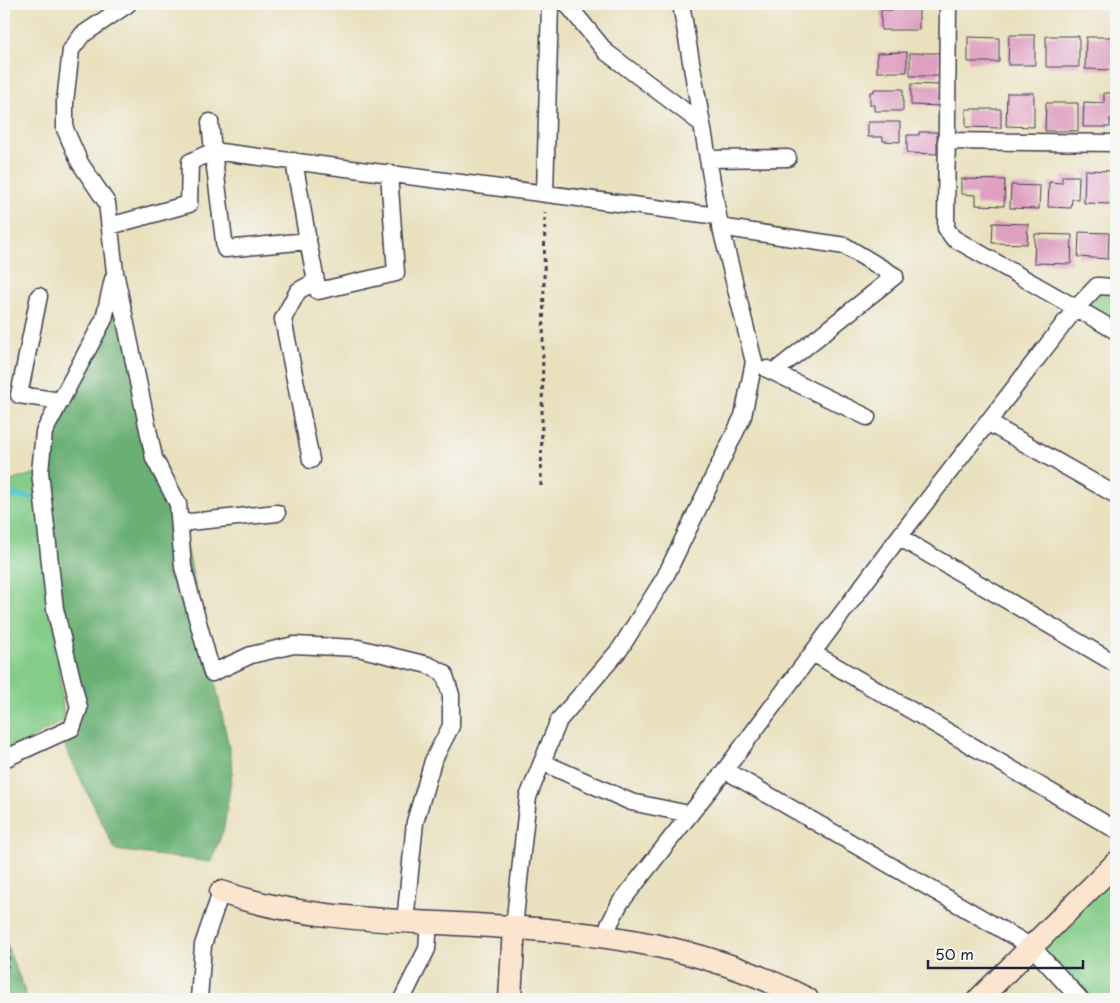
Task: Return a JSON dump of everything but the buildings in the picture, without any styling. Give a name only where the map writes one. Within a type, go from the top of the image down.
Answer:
[{"type":"street","points":[[128,4],[82,35],[71,50],[66,86],[65,129],[80,163],[108,203],[115,272],[154,458],[178,504],[183,567],[212,673],[251,655],[294,646],[358,648],[428,665],[444,674],[451,695],[451,726],[433,761],[415,822],[405,922]]},
{"type":"street","points":[[545,194],[550,4]]},
{"type":"street","points":[[567,4],[606,52],[702,124]]},
{"type":"street","points":[[510,999],[514,927],[528,797],[559,720],[620,649],[666,577],[743,416],[754,362],[719,222],[681,4]]},
{"type":"street","points":[[948,4],[946,228],[953,238],[1116,331]]},
{"type":"street","points":[[210,122],[225,249],[308,241]]},
{"type":"street","points":[[946,141],[1116,143]]},
{"type":"street","points":[[110,226],[189,204],[190,162],[213,151],[545,194],[719,222],[845,246],[895,276],[774,372]]},
{"type":"street","points":[[708,159],[788,158]]},
{"type":"street","points":[[294,161],[318,291],[396,273],[389,173]]},
{"type":"street","points":[[4,760],[72,728],[79,708],[55,609],[40,472],[44,432],[104,320],[115,272]]},
{"type":"street","points":[[311,460],[283,319],[298,291],[316,282]]},
{"type":"street","points":[[604,935],[620,904],[725,770],[899,537],[1076,308],[1097,286],[1116,287]]},
{"type":"street","points":[[39,296],[19,395],[60,401]]},
{"type":"street","points":[[754,362],[867,417]]},
{"type":"street","points":[[987,422],[1116,495]]},
{"type":"street","points":[[180,522],[277,513]]},
{"type":"street","points":[[899,537],[1116,664]]},
{"type":"street","points":[[813,653],[1116,830]]},
{"type":"street","points":[[542,762],[631,802],[689,814]]},
{"type":"street","points":[[725,770],[1032,947],[1080,999]]},
{"type":"street","points":[[979,999],[1116,863]]},
{"type":"street","points":[[199,999],[203,945],[221,892],[308,912],[360,920],[514,927],[604,935],[651,943],[699,956],[788,989],[807,999]]},
{"type":"street","points":[[402,999],[427,949],[429,923]]},
{"type":"path","points":[[541,486],[545,194]]},
{"type":"path","points":[[4,925],[9,952],[4,987]]},
{"type":"green space","points":[[115,272],[154,458],[178,504],[233,767],[224,828],[211,862],[115,850],[59,734],[79,708],[55,609],[44,432],[104,319]]},
{"type":"green space","points":[[1097,286],[1116,287],[1116,331],[1076,308]]},
{"type":"green space","points":[[40,472],[64,720],[4,754],[4,483]]},
{"type":"green space","points":[[1116,863],[1116,999],[1080,999],[1032,947]]},
{"type":"green space","points":[[4,925],[9,952],[24,988],[26,999],[4,999]]},
{"type":"waterway","points":[[4,495],[30,497]]}]
